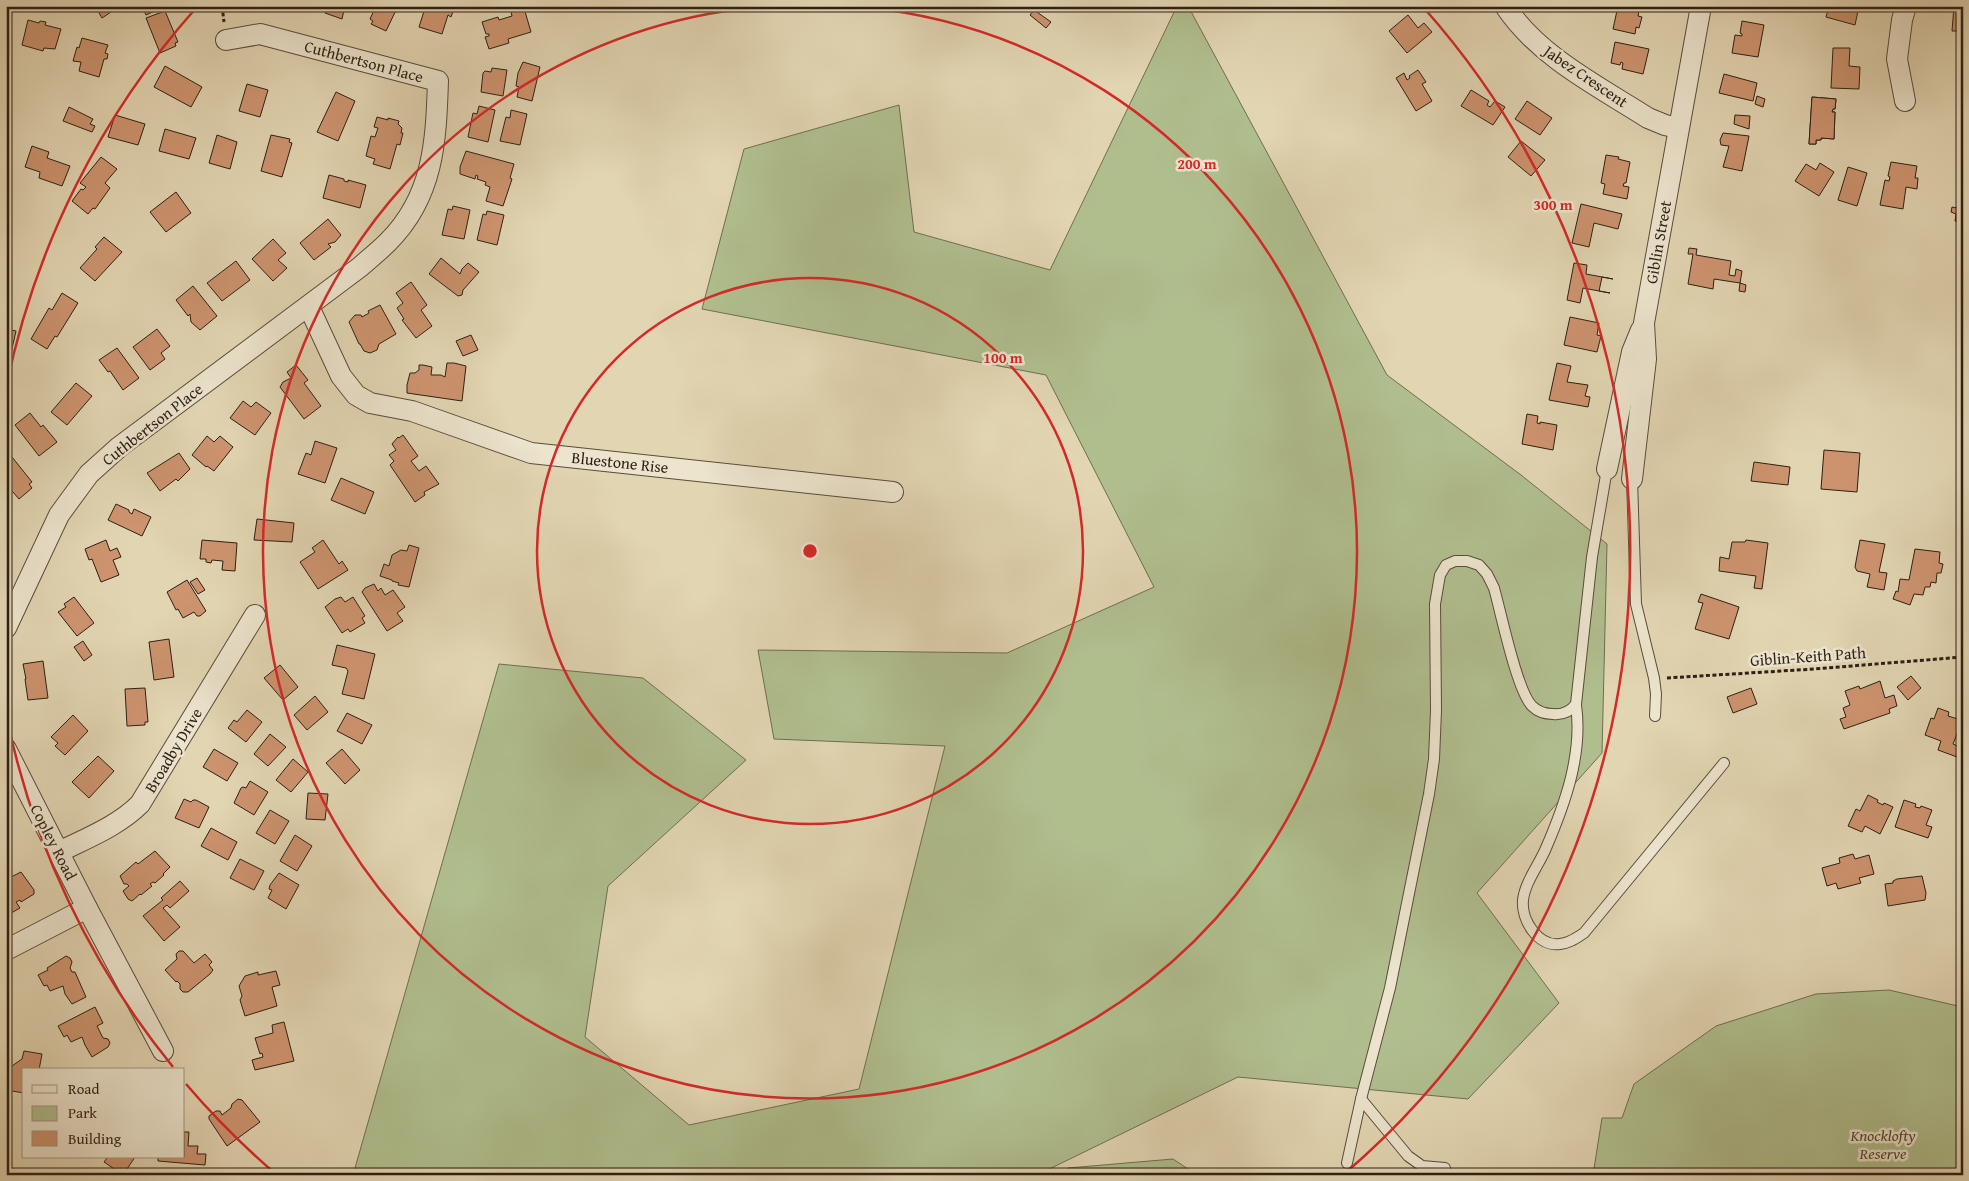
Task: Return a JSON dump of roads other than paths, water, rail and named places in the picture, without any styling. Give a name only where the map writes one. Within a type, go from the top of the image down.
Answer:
[{"type":"street","name":"Jabez Crescent","points":[[1505,6],[1547,52],[1648,118],[1665,126],[1678,128]]},
{"type":"street","name":"Giblin Street","points":[[1632,479],[1646,359],[1644,323],[1701,6]]},
{"type":"street","points":[[1905,101],[1897,59],[1900,29],[1906,6]]},
{"type":"street","name":"Cuthbertson Place","points":[[6,628],[59,515],[90,474],[119,447],[309,307],[360,267],[389,241],[409,215],[421,194],[429,170],[436,135],[438,81],[260,34],[226,40]]},
{"type":"street","name":"Bluestone Rise","points":[[309,307],[341,376],[356,395],[370,403],[412,411],[531,453],[893,492]]},
{"type":"street","points":[[1607,469],[1632,352],[1644,323]]},
{"type":"street","name":"Broadby Drive","points":[[59,852],[114,824],[129,815],[140,804],[255,616]]},
{"type":"street","name":"Copley Road","points":[[6,749],[163,1051]]},
{"type":"street","points":[[6,950],[87,908]]},
{"type":"lane","points":[[1607,469],[1592,557],[1576,705],[1578,721],[1575,762],[1565,799],[1546,849],[1530,879],[1523,900],[1525,917],[1532,932],[1543,940],[1558,944],[1572,941],[1584,933],[1724,763]]},
{"type":"lane","points":[[1632,479],[1636,604],[1654,678],[1656,694],[1655,716]]},
{"type":"lane","points":[[1347,1163],[1361,1099],[1390,988],[1429,794],[1434,760],[1436,710],[1436,589],[1440,575],[1446,565],[1455,561],[1467,561],[1479,565],[1487,574],[1494,588],[1521,687],[1531,705],[1542,712],[1563,714],[1572,710],[1576,705]]},
{"type":"lane","points":[[1361,1099],[1408,1156],[1422,1166],[1445,1168]]},
{"type":"park label","name":"Knocklofty Reserve","points":[[1883,1144]]}]
